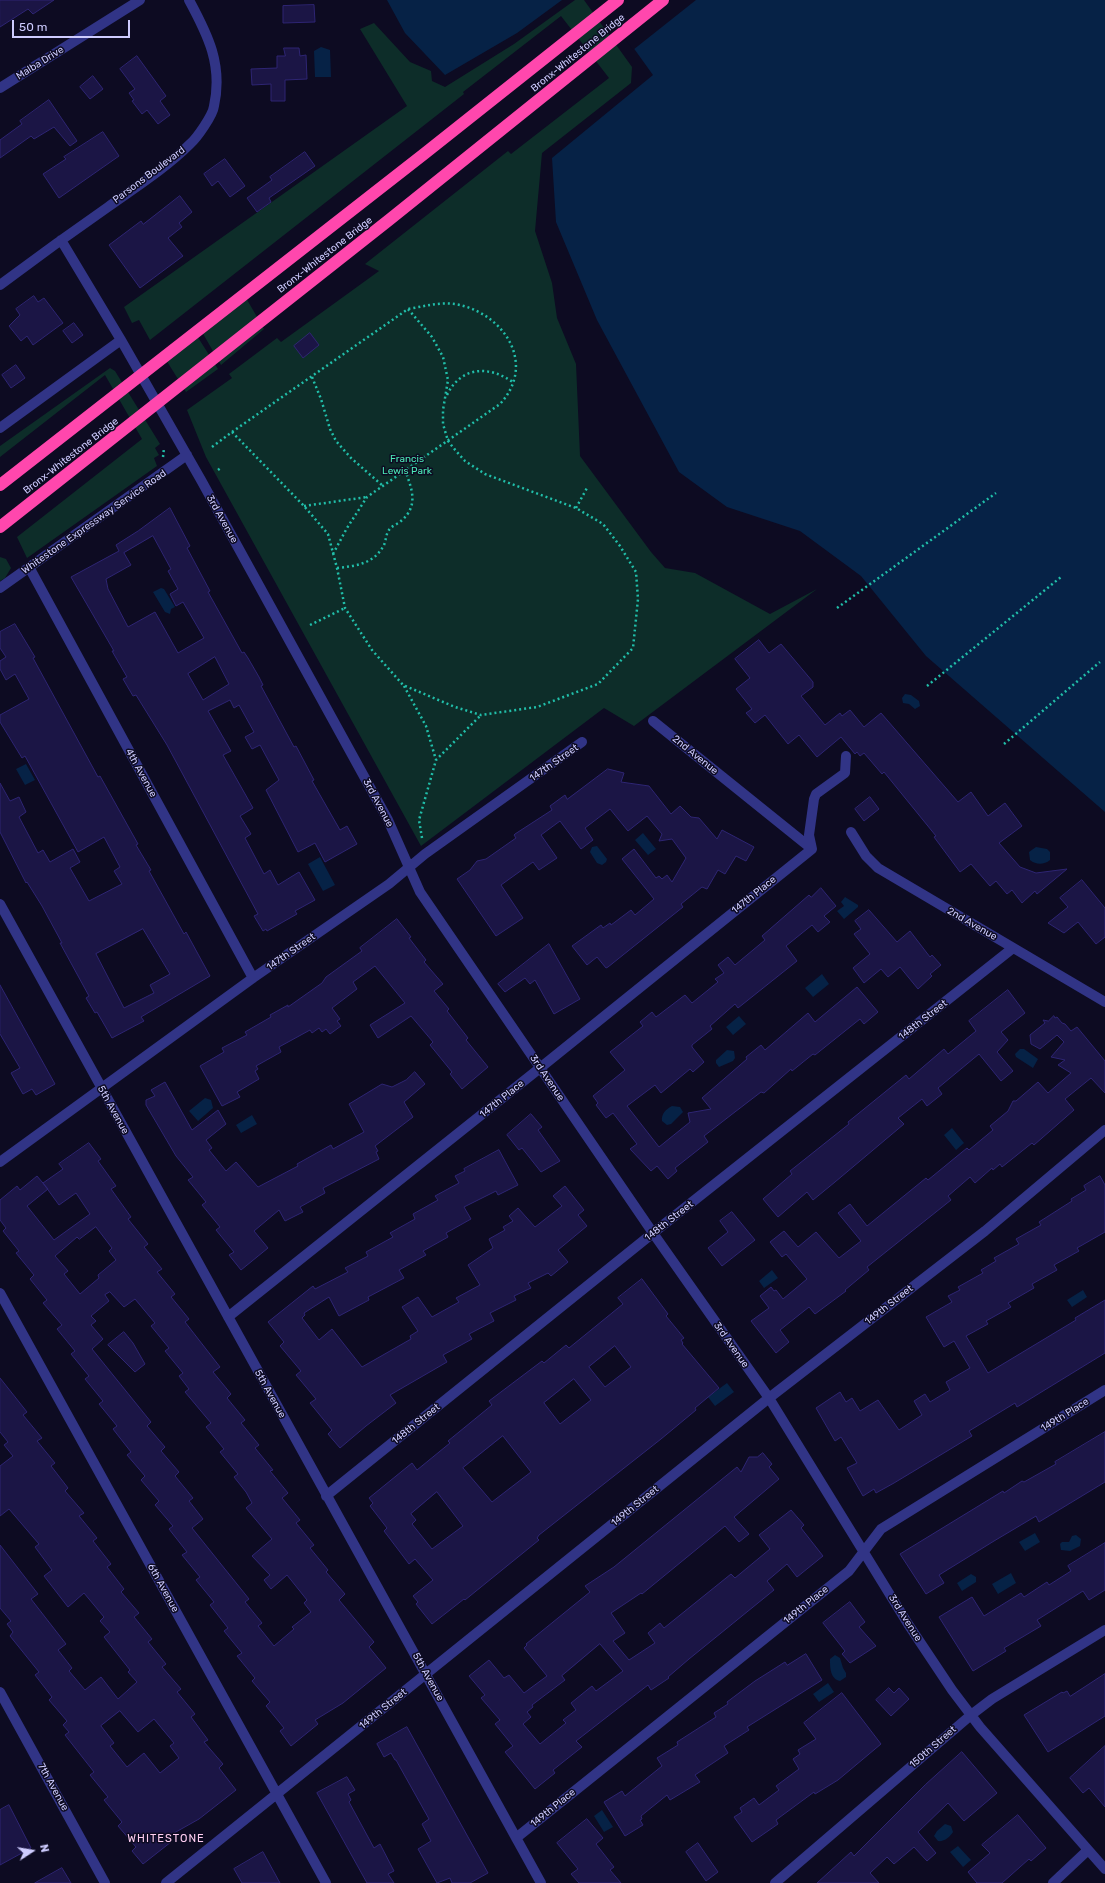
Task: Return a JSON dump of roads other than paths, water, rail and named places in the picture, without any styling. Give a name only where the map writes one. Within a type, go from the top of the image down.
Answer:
[{"type":"highway","name":"Bronx-Whitestone Bridge","points":[[0,485],[418,159],[618,0]]},
{"type":"highway","name":"Bronx-Whitestone Bridge","points":[[0,527],[663,0]]},
{"type":"street","name":"Malba Drive","points":[[0,88],[140,0]]},
{"type":"street","name":"Parsons Boulevard","points":[[0,285],[153,175],[191,143],[214,108],[217,78],[215,60],[209,38],[189,0]]},
{"type":"street","name":"3rd Avenue","points":[[61,240],[121,340],[187,455],[388,820],[420,892],[653,1233],[769,1398],[943,1677],[980,1727],[1105,1869]]},
{"type":"street","points":[[0,428],[121,340]]},
{"type":"street","name":"Whitestone Expressway Service Road","points":[[0,588],[187,455]]},
{"type":"street","name":"4th Avenue","points":[[29,567],[253,978]]},
{"type":"street","name":"2nd Avenue","points":[[653,721],[812,848]]},
{"type":"street","name":"147th Street","points":[[0,1162],[253,978],[389,884],[424,854],[582,742]]},
{"type":"street","points":[[812,848],[809,835],[814,799],[816,794],[845,773],[846,756]]},
{"type":"street","name":"2nd Avenue","points":[[851,832],[866,856],[878,868],[902,884],[1105,1002]]},
{"type":"street","name":"147th Place","points":[[228,1317],[540,1068],[812,848]]},
{"type":"street","name":"5th Avenue","points":[[0,904],[326,1496],[427,1674],[541,1883]]},
{"type":"street","name":"148th Street","points":[[326,1496],[653,1233],[1013,948]]},
{"type":"street","name":"149th Street","points":[[166,1883],[769,1398],[985,1231],[1105,1130]]},
{"type":"street","name":"6th Avenue","points":[[0,1293],[326,1883]]},
{"type":"street","name":"149th Place","points":[[516,1838],[849,1571],[881,1529],[1105,1390]]},
{"type":"street","name":"150th Street","points":[[775,1883],[971,1714],[992,1699],[1105,1630]]},
{"type":"street","name":"7th Avenue","points":[[0,1692],[105,1883]]},
{"type":"street","points":[[1053,1883],[1088,1850]]},
{"type":"water","points":[[387,0],[562,0],[517,33],[445,75],[405,33]]},
{"type":"water","points":[[599,0],[1105,0],[1105,812],[926,656],[861,576],[800,531],[727,507],[679,472],[597,320],[556,222],[552,158],[653,75]]},
{"type":"water","points":[[321,47],[330,50],[331,77],[315,77],[314,51]]},
{"type":"water","points":[[161,588],[164,589],[175,607],[171,609],[170,614],[165,612],[153,592]]},
{"type":"water","points":[[905,694],[911,695],[919,701],[920,706],[915,709],[909,704],[903,703],[902,698]]},
{"type":"water","points":[[26,764],[35,780],[25,785],[16,769]]},
{"type":"water","points":[[643,833],[656,849],[648,855],[635,840]]},
{"type":"water","points":[[597,846],[607,859],[602,865],[597,863],[590,852],[592,847]]},
{"type":"water","points":[[1036,847],[1047,849],[1050,852],[1050,860],[1040,864],[1030,860],[1029,852]]},
{"type":"water","points":[[320,857],[335,885],[323,891],[308,864]]},
{"type":"water","points":[[845,897],[858,905],[858,907],[844,919],[837,911],[844,906],[841,902]]},
{"type":"water","points":[[822,974],[829,984],[813,997],[805,988]]},
{"type":"water","points":[[739,1016],[746,1024],[733,1035],[726,1027]]},
{"type":"water","points":[[1020,1049],[1024,1049],[1038,1059],[1033,1068],[1016,1057],[1015,1054]]},
{"type":"water","points":[[727,1050],[734,1051],[735,1058],[733,1061],[719,1067],[716,1060]]},
{"type":"water","points":[[205,1098],[211,1100],[213,1108],[198,1121],[189,1111]]},
{"type":"water","points":[[672,1106],[680,1107],[683,1112],[671,1124],[667,1125],[662,1121],[662,1116],[666,1110]]},
{"type":"water","points":[[252,1115],[257,1124],[241,1133],[236,1125]]},
{"type":"water","points":[[952,1128],[964,1143],[956,1150],[944,1135]]},
{"type":"water","points":[[772,1270],[778,1278],[764,1288],[759,1281]]},
{"type":"water","points":[[1083,1290],[1087,1297],[1072,1307],[1067,1300]]},
{"type":"water","points":[[727,1383],[734,1392],[715,1406],[708,1397]]},
{"type":"water","points":[[1035,1533],[1040,1542],[1025,1551],[1019,1542]]},
{"type":"water","points":[[1076,1535],[1081,1539],[1080,1546],[1070,1551],[1061,1550],[1060,1544],[1062,1542],[1069,1542],[1072,1536]]},
{"type":"water","points":[[1011,1573],[1016,1583],[998,1594],[992,1584]]},
{"type":"water","points":[[971,1574],[976,1577],[976,1582],[962,1591],[957,1583]]},
{"type":"water","points":[[835,1655],[840,1658],[846,1673],[846,1677],[840,1681],[832,1675],[830,1659]]},
{"type":"water","points":[[828,1683],[834,1692],[819,1702],[813,1694]]},
{"type":"water","points":[[602,1810],[613,1827],[604,1832],[594,1816]]},
{"type":"water","points":[[945,1824],[951,1826],[953,1832],[947,1839],[938,1841],[934,1836]]},
{"type":"water","points":[[958,1846],[971,1860],[963,1867],[950,1852]]},
{"type":"district","name":"WHITESTONE","points":[[166,1839]]},
{"type":"park label","name":"Francis Lewis Park","points":[[407,464]]}]
